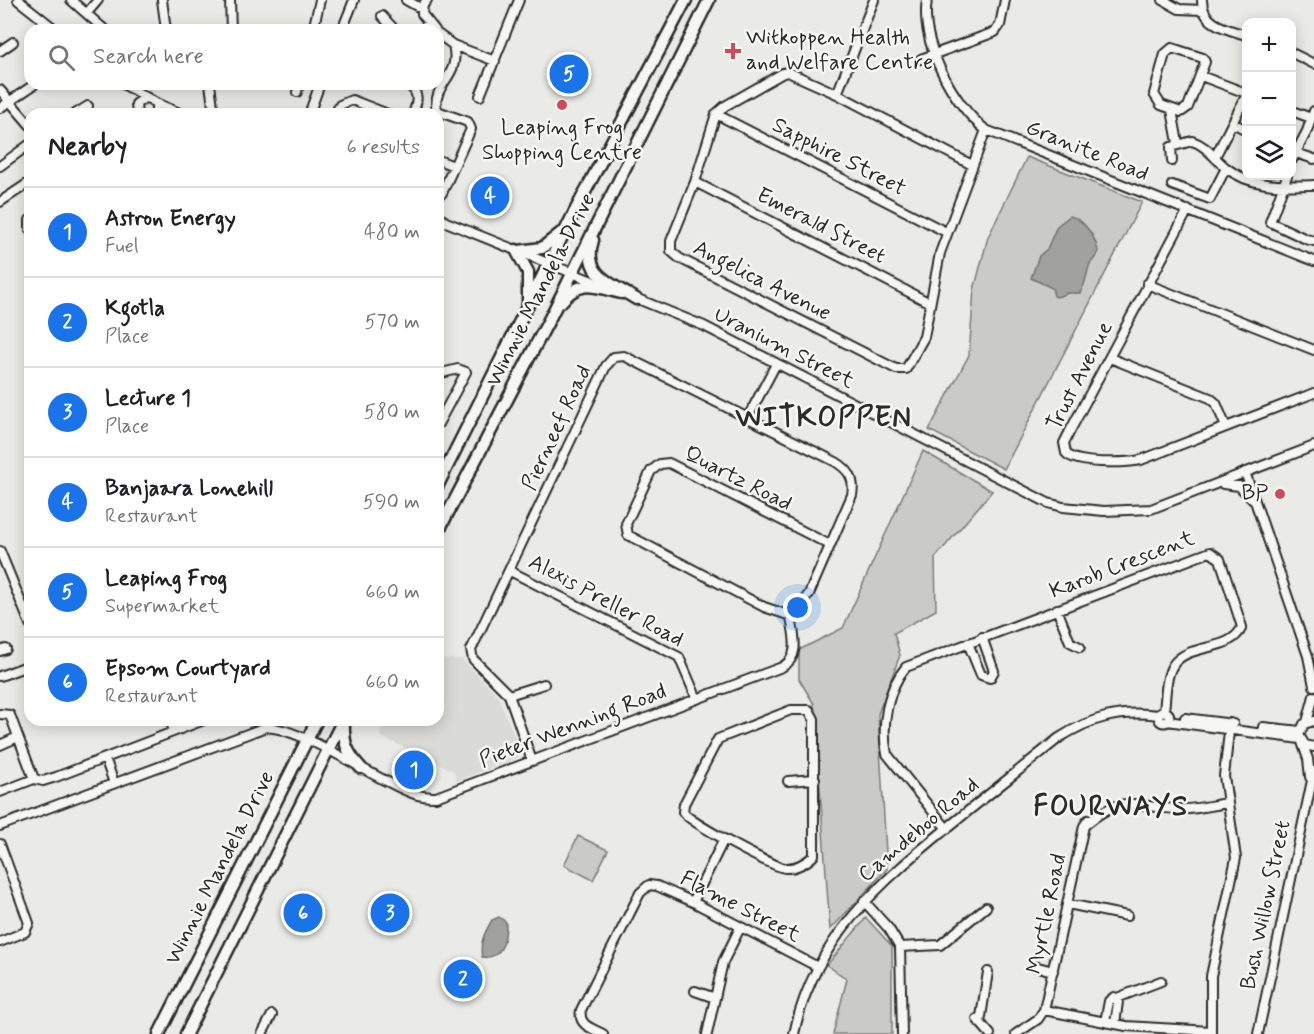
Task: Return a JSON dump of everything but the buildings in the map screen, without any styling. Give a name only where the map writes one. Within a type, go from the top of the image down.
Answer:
[{"type":"main road","name":"Winnie Mandela Drive","points":[[444,473],[575,211],[687,0]]},
{"type":"main road","name":"Winnie Mandela Drive","points":[[444,521],[551,316],[709,0]]},
{"type":"main road","points":[[528,306],[528,272],[517,251],[537,249],[550,243],[559,236],[575,211]]},
{"type":"main road","points":[[602,214],[592,243],[590,263],[603,278],[631,296]]},
{"type":"main road","points":[[551,316],[571,291],[580,286],[631,296]]},
{"type":"main road","name":"Winnie Mandela Drive","points":[[159,1034],[314,726]]},
{"type":"main road","name":"Winnie Mandela Drive","points":[[186,1034],[341,726]]},
{"type":"main road","points":[[344,726],[344,742],[351,757],[361,768]]},
{"type":"street","points":[[19,0],[49,24]]},
{"type":"street","points":[[26,0],[56,24]]},
{"type":"street","points":[[71,0],[99,24]]},
{"type":"street","points":[[87,13],[98,0]]},
{"type":"street","points":[[162,0],[165,24]]},
{"type":"street","points":[[230,0],[231,24]]},
{"type":"street","points":[[314,24],[320,0]]},
{"type":"street","points":[[344,24],[354,0]]},
{"type":"street","points":[[406,0],[422,9]]},
{"type":"street","points":[[428,0],[422,9],[423,16],[430,24]]},
{"type":"street","points":[[480,96],[519,1],[508,0]]},
{"type":"street","points":[[837,94],[874,0]]},
{"type":"street","name":"Granite Road","points":[[927,0],[925,15],[935,52],[951,92],[986,130],[1314,261]]},
{"type":"street","points":[[921,59],[995,32],[1000,25],[1005,0]]},
{"type":"street","points":[[1163,0],[1179,9],[1202,10]]},
{"type":"street","points":[[1202,0],[1202,10],[1213,23],[1242,34]]},
{"type":"street","points":[[382,16],[389,24]]},
{"type":"street","points":[[444,38],[453,45],[495,61]]},
{"type":"street","points":[[0,51],[14,42]]},
{"type":"street","points":[[444,83],[452,71],[456,58],[453,45]]},
{"type":"street","points":[[1178,48],[1203,58],[1206,66],[1186,109],[1181,112],[1172,110],[1157,102],[1154,94],[1161,65],[1168,51],[1178,48]]},
{"type":"street","points":[[456,58],[465,50]]},
{"type":"street","points":[[1296,55],[1314,64]]},
{"type":"street","points":[[716,114],[725,105],[788,72],[837,94],[972,165]]},
{"type":"street","points":[[1201,76],[1242,92]]},
{"type":"street","points":[[0,90],[24,118]]},
{"type":"street","points":[[0,108],[26,90]]},
{"type":"street","points":[[128,90],[133,108]]},
{"type":"street","points":[[133,90],[168,108]]},
{"type":"street","points":[[211,90],[213,108]]},
{"type":"street","points":[[311,108],[318,90]]},
{"type":"street","points":[[415,90],[417,95],[415,108]]},
{"type":"street","points":[[437,108],[440,90]]},
{"type":"street","points":[[136,108],[146,97]]},
{"type":"street","points":[[338,108],[352,100],[373,108]]},
{"type":"street","points":[[156,103],[156,108]]},
{"type":"street","points":[[1215,157],[1242,103]]},
{"type":"street","points":[[1172,110],[1178,143]]},
{"type":"street","points":[[1296,112],[1313,114],[1308,131],[1296,150]]},
{"type":"street","points":[[444,114],[471,125],[444,188]]},
{"type":"street","name":"Angelica Avenue","points":[[716,114],[695,182],[671,241],[671,251],[679,258],[900,370],[908,367],[919,349],[946,232],[986,130]]},
{"type":"street","name":"Sapphire Street","points":[[716,114],[946,232]]},
{"type":"street","points":[[1233,123],[1242,128]]},
{"type":"street","points":[[1172,160],[1170,149],[1178,143],[1196,142],[1226,168],[1249,180],[1314,191]]},
{"type":"street","points":[[0,166],[24,148]]},
{"type":"street","points":[[1296,156],[1314,159]]},
{"type":"street","points":[[444,162],[454,166]]},
{"type":"street","points":[[1172,185],[1210,199],[1226,168]]},
{"type":"street","points":[[1287,180],[1287,187],[1271,216],[1271,224],[1314,241]]},
{"type":"street","name":"Emerald Street","points":[[695,182],[930,303]]},
{"type":"street","points":[[1287,187],[1314,185]]},
{"type":"street","points":[[0,202],[24,186]]},
{"type":"street","name":"Trust Avenue","points":[[1188,210],[1064,443],[1069,457],[1122,462],[1141,460],[1314,393]]},
{"type":"street","name":"Uranium Street","points":[[444,223],[694,322],[1054,505],[1075,509],[1139,511],[1158,507],[1314,446]]},
{"type":"street","points":[[1148,284],[1314,350]]},
{"type":"street","name":"Pierneef Road","points":[[532,761],[509,695],[473,659],[471,650],[606,366],[614,357],[624,356],[748,417],[843,466],[851,476],[852,495],[805,600],[791,616]]},
{"type":"street","points":[[1110,358],[1210,398],[1216,403],[1226,427]]},
{"type":"street","points":[[748,417],[776,364]]},
{"type":"street","points":[[444,372],[458,369],[466,372],[444,413]]},
{"type":"street","name":"Quartz Road","points":[[791,616],[764,607],[634,540],[627,534],[626,524],[651,471],[665,463],[830,545]]},
{"type":"street","points":[[1245,472],[1308,656],[1314,687]]},
{"type":"street","points":[[1216,485],[1239,486],[1254,501]]},
{"type":"street","points":[[0,550],[24,609]]},
{"type":"street","name":"Karob Crescent","points":[[947,829],[887,754],[885,717],[892,694],[906,667],[1199,554],[1210,552],[1217,556],[1242,627],[1235,638],[1184,656],[1175,662],[1168,677],[1164,717]]},
{"type":"street","name":"Alexis Preller Road","points":[[510,571],[679,657],[697,699]]},
{"type":"street","points":[[1057,609],[1070,642],[1080,647]]},
{"type":"street","name":"Pieter Wenning Road","points":[[0,826],[266,727],[280,729],[306,740],[412,794],[432,798],[789,663],[795,651],[791,616]]},
{"type":"street","points":[[968,643],[981,675],[990,678],[994,671],[982,637]]},
{"type":"street","points":[[0,676],[24,667]]},
{"type":"street","points":[[509,695],[544,684]]},
{"type":"street","points":[[1301,737],[1311,721],[1314,696]]},
{"type":"street","points":[[809,710],[814,718],[814,779],[814,855],[795,867],[784,868],[724,839],[683,812],[684,804],[715,744],[722,736],[782,713],[809,710]]},
{"type":"street","points":[[0,714],[10,715],[34,780]]},
{"type":"street","name":"Camdeboo Road","points":[[794,1034],[801,1005],[818,967],[834,938],[864,901],[897,869],[1059,738],[1092,720],[1127,714],[1164,717],[1301,737],[1314,747]]},
{"type":"street","points":[[172,726],[174,731]]},
{"type":"street","points":[[0,792],[34,780],[43,781],[188,726]]},
{"type":"street","points":[[1016,1034],[1038,1019],[1044,1010],[1115,1024],[1211,1033],[1211,976],[1236,858],[1224,776],[1229,726]]},
{"type":"street","points":[[0,745],[18,737]]},
{"type":"street","name":"Bush Willow Street","points":[[1301,737],[1308,759],[1311,784]]},
{"type":"street","points":[[105,758],[114,783]]},
{"type":"street","name":"Bush Willow Street","points":[[1258,1034],[1314,771]]},
{"type":"street","points":[[788,781],[814,779]]},
{"type":"street","name":"Myrtle Road","points":[[1044,1010],[1084,826],[1101,811],[1122,802],[1180,809],[1227,803]]},
{"type":"street","points":[[693,902],[724,839]]},
{"type":"street","points":[[0,844],[29,923],[26,932],[0,942]]},
{"type":"street","name":"Flame Street","points":[[603,1034],[583,1023],[581,1010],[644,887],[657,886],[693,902],[818,967]]},
{"type":"street","points":[[864,901],[889,929],[900,947],[902,1034]]},
{"type":"street","points":[[1068,904],[1127,916]]},
{"type":"street","points":[[900,947],[940,945],[986,907]]},
{"type":"street","points":[[707,1034],[723,962],[740,928]]},
{"type":"street","points":[[1034,966],[1053,971]]},
{"type":"street","points":[[988,972],[979,1021],[990,1034]]},
{"type":"street","points":[[1105,1022],[1111,997],[1117,998],[1161,981]]},
{"type":"street","points":[[695,991],[715,998]]},
{"type":"street","points":[[1115,1024],[1117,998]]},
{"type":"street","points":[[262,1034],[272,1015]]},
{"type":"shaded area","points":[[1027,157],[1142,202],[1004,469],[929,430],[969,355],[974,290],[988,237]]},
{"type":"shaded area","points":[[1070,216],[1080,221],[1088,230],[1095,240],[1098,251],[1090,264],[1080,293],[1068,293],[1057,297],[1054,296],[1052,288],[1031,278],[1039,256],[1047,249],[1057,226]]},
{"type":"shaded area","points":[[923,451],[992,491],[935,558],[936,610],[894,633],[900,655],[878,714],[887,869],[830,930],[814,704],[799,679],[799,650],[843,628]]},
{"type":"shaded area","points":[[444,659],[462,659],[498,696],[520,750],[518,757],[457,781],[454,771],[380,736],[382,726],[444,726]]},
{"type":"shaded area","points":[[578,836],[608,850],[593,880],[564,865]]},
{"type":"shaded area","points":[[499,917],[506,922],[502,947],[495,955],[482,957],[481,947],[485,933],[492,920]]},
{"type":"shaded area","points":[[866,918],[892,946],[892,1034],[833,1034],[847,979],[827,965]]},
{"type":"place","name":"Witkoppen Health and Welfare Centre","points":[[733,51]]},
{"type":"place","name":"Leaping Frog","points":[[569,74]]},
{"type":"place","name":"Leaping Frog Shopping Centre","points":[[562,105]]},
{"type":"place","name":"Banjaara Lonehill","points":[[490,196]]},
{"type":"place","name":"BP","points":[[1280,494]]},
{"type":"place","name":"Astron Energy","points":[[414,770]]},
{"type":"place","name":"Epsom Courtyard","points":[[303,913]]},
{"type":"place","name":"Lecture 1","points":[[390,913]]},
{"type":"place","name":"Kgotla","points":[[463,979]]},
{"type":"district","name":"WITKOPPEN","points":[[824,418]]},
{"type":"district","name":"FOURWAYS","points":[[1111,807]]}]
